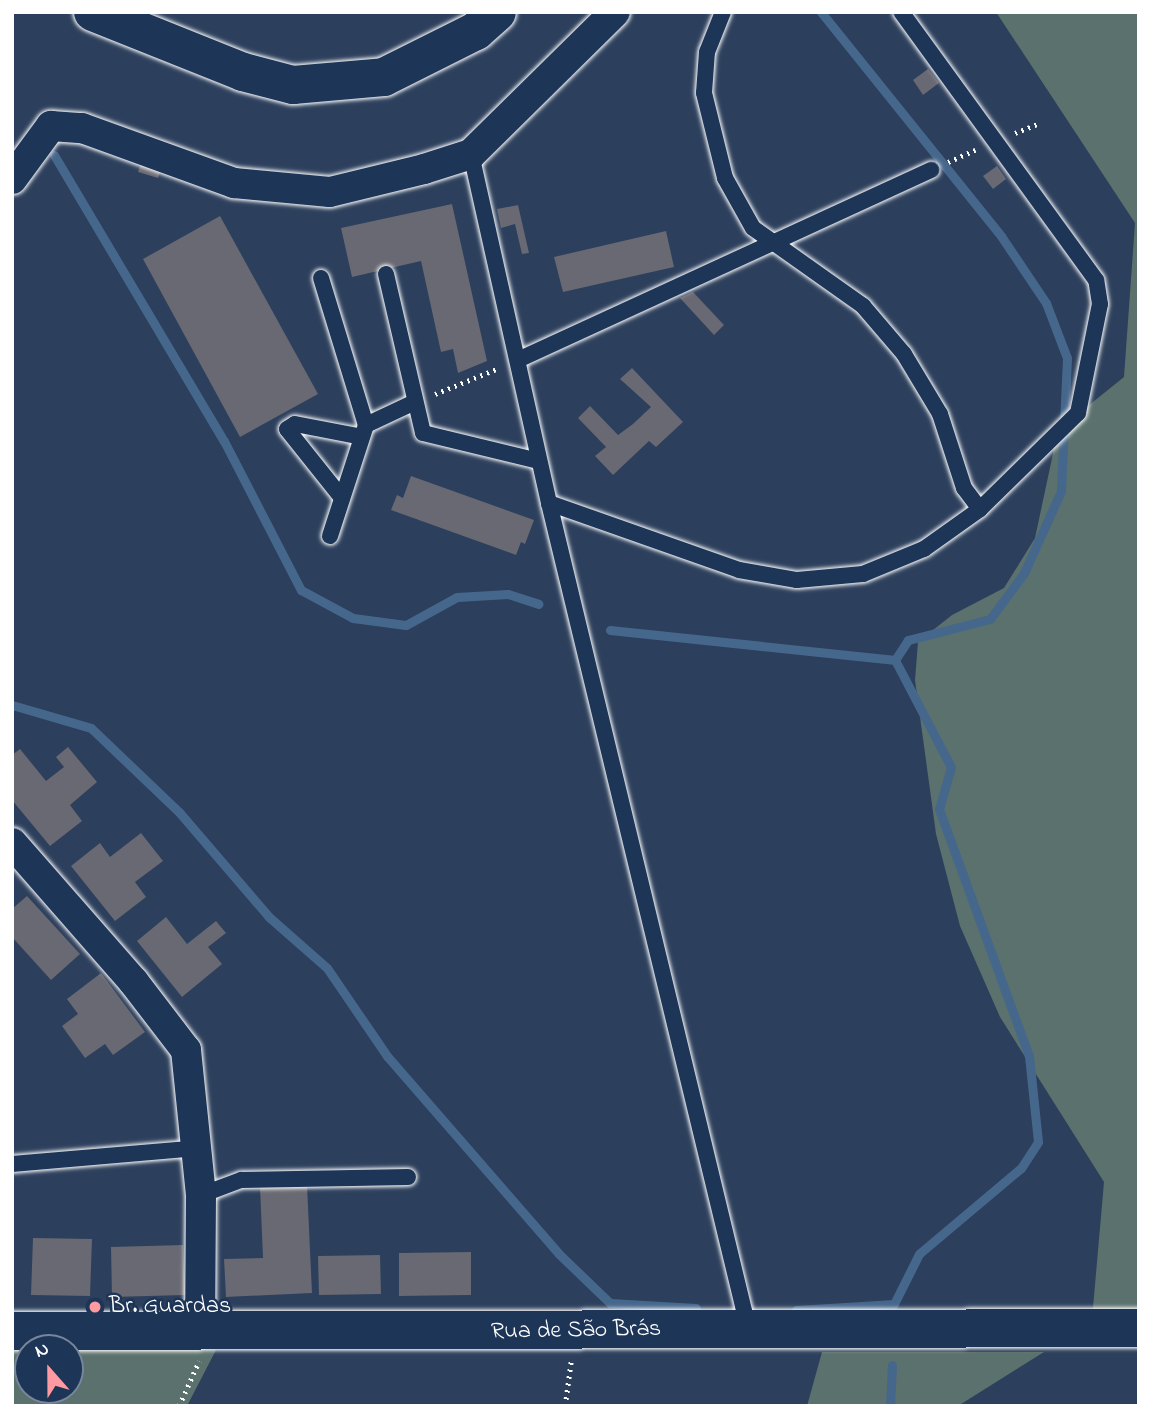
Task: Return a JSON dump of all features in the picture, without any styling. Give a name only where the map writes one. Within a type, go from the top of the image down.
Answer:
[{"type":"main road","points":[[93,12],[243,72],[293,85],[384,77],[486,18]]},
{"type":"main road","name":"Rua de São Brás","points":[[12,1331],[200,1329],[573,1332],[748,1328],[1139,1328]]},
{"type":"street","points":[[12,179],[51,126],[82,128],[234,183],[330,191],[471,154],[615,12]]},
{"type":"street","points":[[12,843],[133,981],[186,1050],[201,1195],[200,1329]]},
{"type":"lane","points":[[723,12],[707,52],[704,93],[711,135],[725,178],[753,228],[863,306],[904,354],[940,414],[964,488],[980,509]]},
{"type":"lane","points":[[549,503],[738,570],[797,580],[863,574],[924,549],[980,509],[1078,413],[1100,303],[1096,280],[901,12]]},
{"type":"lane","points":[[471,154],[519,360],[539,461],[748,1328]]},
{"type":"lane","points":[[519,360],[930,170]]},
{"type":"lane","points":[[386,274],[423,433],[539,461]]},
{"type":"lane","points":[[321,278],[364,431],[330,536]]},
{"type":"lane","points":[[342,498],[287,429],[295,424],[364,431],[415,402]]},
{"type":"lane","points":[[12,1164],[197,1148]]},
{"type":"lane","points":[[201,1195],[241,1180],[408,1177]]},
{"type":"path","points":[[1019,131],[1037,124]]},
{"type":"path","points":[[951,160],[974,150]]},
{"type":"path","points":[[462,383],[493,370]]},
{"type":"path","points":[[179,1406],[198,1369],[200,1329]]},
{"type":"path","points":[[565,1406],[573,1332]]},
{"type":"green space","points":[[996,12],[1139,12],[1139,1318],[1092,1319],[1104,1182],[1000,1017],[960,926],[936,834],[915,680],[918,642],[952,615],[1004,588],[1035,538],[1058,430],[1124,377],[1135,223]]},
{"type":"green space","points":[[84,1349],[216,1350],[187,1406],[12,1406],[12,1350],[14,1404],[84,1404]]},
{"type":"green space","points":[[822,1352],[1044,1352],[958,1406],[807,1406]]},
{"type":"building","points":[[928,69],[939,83],[923,95],[913,80]]},
{"type":"building","points":[[142,160],[162,166],[158,178],[138,172]]},
{"type":"building","points":[[997,166],[1006,179],[993,189],[983,176]]},
{"type":"building","points":[[452,204],[487,361],[458,373],[453,349],[441,352],[421,261],[352,277],[341,228]]},
{"type":"building","points":[[518,205],[529,253],[522,254],[515,224],[501,228],[497,209]]},
{"type":"building","points":[[220,216],[318,394],[240,437],[143,259]]},
{"type":"building","points":[[666,231],[674,267],[563,292],[554,257]]},
{"type":"building","points":[[693,292],[724,325],[714,335],[680,298]]},
{"type":"building","points":[[632,368],[683,422],[656,447],[649,441],[613,475],[595,456],[606,447],[578,418],[590,406],[618,435],[633,424],[651,407],[620,379]]},
{"type":"building","points":[[411,476],[534,520],[525,544],[521,542],[516,555],[391,510],[397,495],[403,498]]},
{"type":"building","points":[[68,747],[97,782],[70,805],[82,821],[50,846],[12,800],[12,755],[20,749],[46,781],[64,767],[56,757]]},
{"type":"building","points":[[141,833],[163,861],[135,882],[146,897],[115,921],[71,866],[100,843],[110,857]]},
{"type":"building","points":[[27,896],[80,954],[51,980],[12,937],[12,909]]},
{"type":"building","points":[[166,917],[187,944],[216,921],[226,933],[208,947],[222,964],[182,997],[137,941]]},
{"type":"building","points":[[101,973],[145,1032],[113,1055],[105,1044],[85,1058],[62,1026],[78,1014],[67,999]]},
{"type":"building","points":[[307,1185],[312,1293],[226,1297],[224,1259],[263,1258],[260,1187]]},
{"type":"building","points":[[33,1238],[92,1239],[90,1296],[31,1295]]},
{"type":"building","points":[[183,1245],[185,1295],[112,1297],[111,1247]]},
{"type":"building","points":[[471,1252],[471,1295],[399,1296],[399,1253]]},
{"type":"building","points":[[380,1255],[381,1294],[319,1295],[318,1256]]},
{"type":"waterway","points":[[821,12],[1001,236],[1046,303],[1067,358],[1061,491],[1024,573],[990,619],[908,640],[895,660]]},
{"type":"waterway","points":[[54,155],[224,441],[301,590],[353,618],[406,625],[457,597],[508,594],[538,604]]},
{"type":"waterway","points":[[610,630],[895,660],[951,767],[939,809],[1029,1056],[1038,1142],[1021,1168],[919,1254],[894,1304],[796,1310]]},
{"type":"waterway","points":[[12,705],[91,728],[179,812],[269,917],[327,968],[387,1056],[559,1254],[610,1303],[696,1308]]},
{"type":"waterway","points":[[890,1406],[892,1365]]},
{"type":"place","name":"Br. Guardas","points":[[95,1307]]}]
